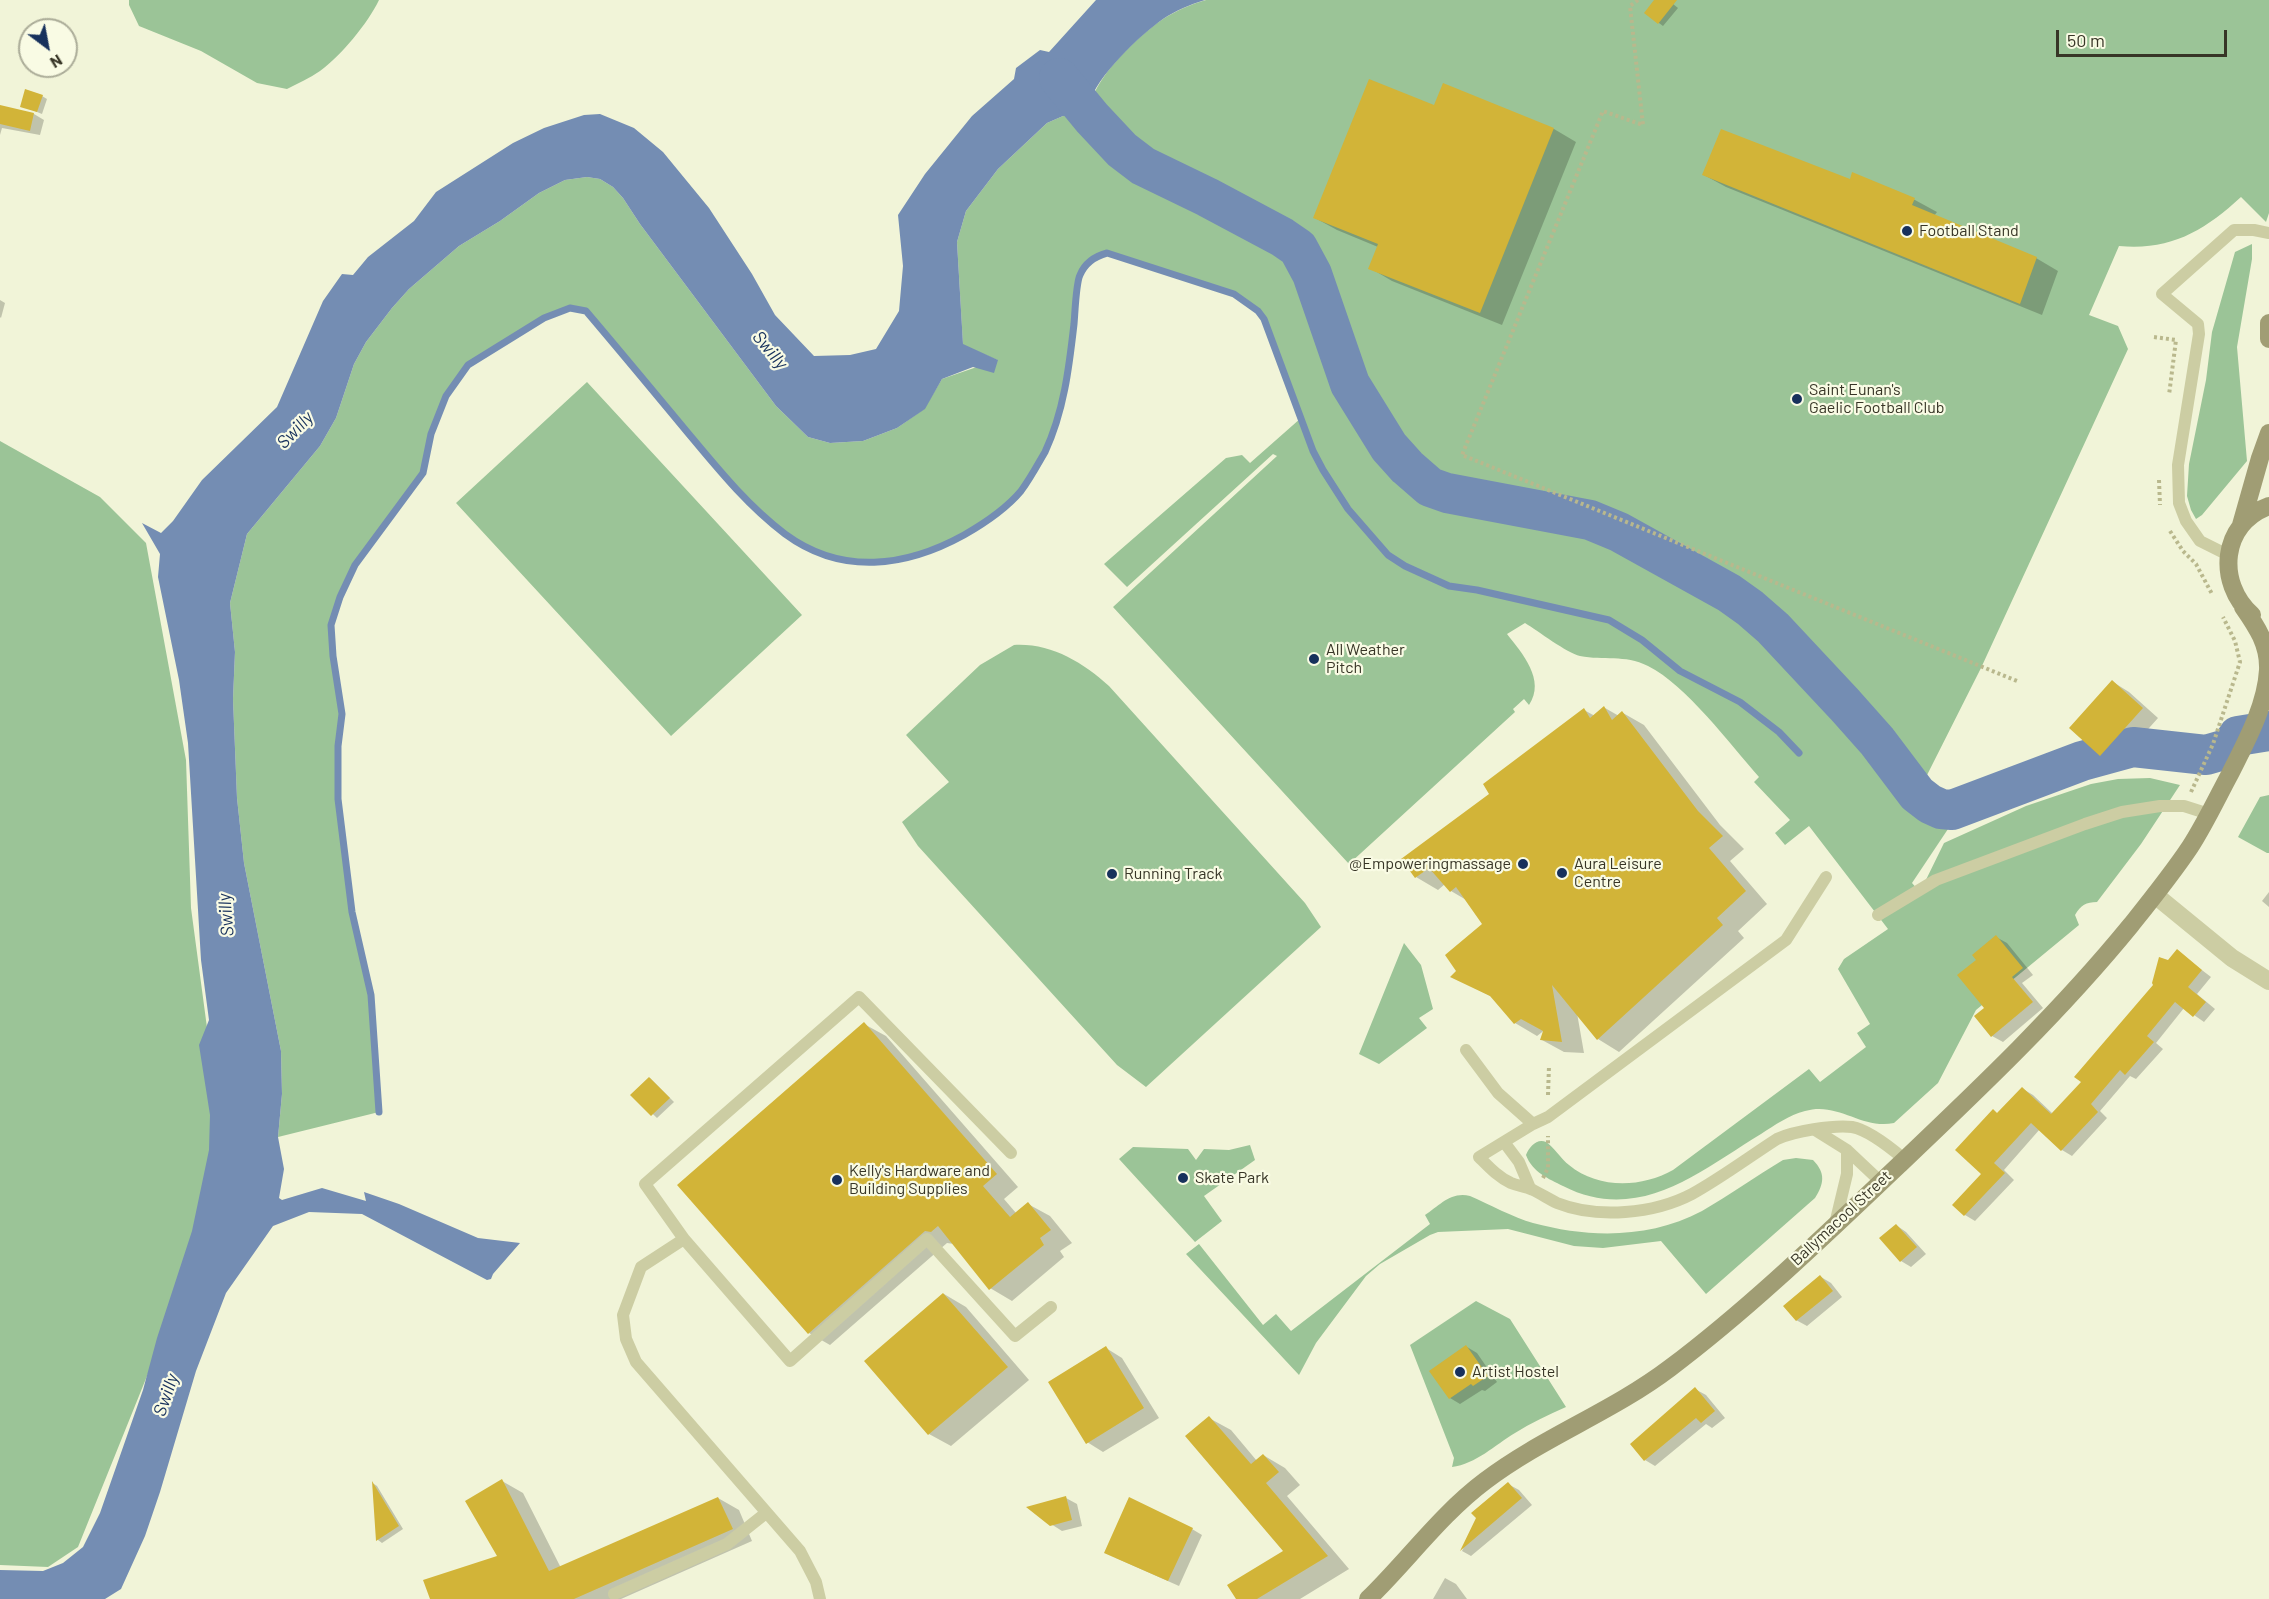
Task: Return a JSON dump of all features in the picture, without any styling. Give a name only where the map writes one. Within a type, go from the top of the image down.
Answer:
[{"type":"main road","points":[[2269,323],[2269,339]]},
{"type":"main road","points":[[2252,728],[2265,688],[2267,657],[2260,631],[2231,585],[2228,555],[2241,525],[2269,433]]},
{"type":"main road","points":[[2241,525],[2257,511],[2269,506]]},
{"type":"main road","points":[[2243,607],[2256,618],[2269,624]]},
{"type":"main road","points":[[2252,728],[2269,696]]},
{"type":"main road","name":"Ballymacool Street","points":[[1368,1599],[1455,1506],[1486,1480],[1517,1459],[1609,1407],[1669,1369],[1741,1310],[1881,1182],[2013,1056],[2061,1006],[2154,895],[2190,847],[2252,728]]},
{"type":"street","points":[[2154,895],[2232,958],[2269,981]]},
{"type":"lane","points":[[2228,555],[2200,541],[2186,521],[2179,503],[2178,465],[2199,334],[2198,324],[2162,294],[2234,230],[2269,233]]},
{"type":"lane","points":[[1878,915],[1936,880],[1976,863],[2122,812],[2160,806],[2184,806],[2209,814]]},
{"type":"lane","points":[[1826,878],[1786,939],[1548,1117],[1479,1157],[1499,1176],[1512,1183],[1530,1188],[1558,1203],[1576,1208],[1617,1212],[1642,1211],[1691,1194],[1790,1133],[1853,1127],[1879,1140],[1904,1159]]},
{"type":"lane","points":[[1011,1153],[859,997],[645,1184],[684,1239],[790,1361],[927,1239],[1015,1336],[1051,1307]]},
{"type":"lane","points":[[1466,1050],[1498,1093],[1533,1124]]},
{"type":"lane","points":[[1815,1130],[1847,1150],[1881,1182]]},
{"type":"lane","points":[[1504,1142],[1519,1162],[1530,1188]]},
{"type":"lane","points":[[1834,1225],[1847,1174],[1847,1150]]},
{"type":"lane","points":[[684,1239],[641,1267],[623,1315],[626,1339],[636,1362],[800,1551],[816,1582],[820,1599]]},
{"type":"lane","points":[[614,1594],[727,1544],[765,1513]]},
{"type":"path","points":[[1638,0],[1630,6],[1643,125],[1603,111],[1462,455],[2018,681]]},
{"type":"path","points":[[2193,789],[2213,744]]},
{"type":"green space","points":[[129,0],[379,0],[361,29],[337,57],[316,74],[287,89],[257,83],[201,51],[139,26]]},
{"type":"green space","points":[[1206,0],[2269,0],[2269,213],[2266,222],[2241,197],[2214,220],[2185,236],[2154,245],[2119,246],[2089,315],[2118,326],[2128,349],[1981,668],[1923,783],[1888,732],[1817,653],[1772,613],[1752,608],[1870,733],[1910,786],[1929,803],[1941,809],[1948,829],[1912,883],[1920,892],[1944,843],[2026,806],[2091,784],[2118,779],[2150,778],[2180,785],[2141,844],[2097,902],[2082,906],[2077,912],[2075,915],[2079,925],[1976,1010],[1938,1083],[1894,1123],[1871,1123],[1828,1110],[1805,1111],[1782,1121],[1692,1177],[1643,1196],[1617,1200],[1591,1196],[1563,1186],[1532,1166],[1526,1155],[1534,1144],[1540,1141],[1546,1142],[1563,1160],[1580,1173],[1606,1182],[1634,1183],[1661,1176],[1673,1170],[1809,1069],[1820,1082],[1866,1047],[1857,1033],[1870,1024],[1838,969],[1844,959],[1888,929],[1809,826],[1785,845],[1775,833],[1790,820],[1754,782],[1759,777],[1707,716],[1677,687],[1639,662],[1574,654],[1525,623],[1507,634],[1530,667],[1535,686],[1534,696],[1529,705],[1524,699],[1513,709],[1515,712],[1349,864],[1113,607],[1277,456],[1273,454],[1127,587],[1104,564],[1226,458],[1242,455],[1250,463],[1301,418],[1269,329],[1258,311],[1234,294],[1107,253],[1095,258],[1085,267],[1078,279],[1068,373],[1057,421],[1045,452],[1025,484],[998,512],[966,535],[931,552],[894,561],[856,561],[820,553],[785,534],[771,523],[722,473],[586,311],[570,308],[544,318],[468,365],[446,396],[431,434],[423,473],[355,565],[340,597],[331,625],[333,656],[342,714],[338,746],[338,799],[351,912],[371,995],[379,1112],[278,1137],[282,1094],[281,1051],[244,863],[237,798],[233,699],[235,652],[230,603],[247,534],[320,446],[336,418],[354,364],[366,342],[392,308],[409,289],[459,246],[500,221],[539,193],[565,180],[587,177],[600,179],[613,187],[623,198],[776,406],[808,437],[830,443],[863,441],[897,428],[924,409],[942,379],[997,360],[963,345],[957,242],[966,211],[998,169],[1047,123],[1063,116],[1088,115],[1090,117],[1091,104],[1096,91],[1115,62],[1140,37],[1163,19]]},
{"type":"green space","points":[[2252,244],[2252,259],[2237,347],[2247,461],[2202,515],[2196,519],[2187,496],[2189,464],[2206,380],[2212,332],[2235,252]]},
{"type":"green space","points":[[587,382],[802,615],[671,736],[456,503]]},
{"type":"green space","points":[[0,441],[100,497],[146,543],[186,760],[191,908],[214,1080],[214,1170],[191,1267],[78,1547],[48,1567],[0,1565]]},
{"type":"green space","name":"Running Track","points":[[1014,645],[1041,647],[1065,656],[1088,669],[1109,686],[1305,903],[1321,927],[1146,1087],[1117,1065],[918,846],[902,822],[949,782],[906,735],[980,665]]},
{"type":"green space","points":[[2269,795],[2269,853],[2267,853],[2238,837],[2260,797]]},
{"type":"green space","points":[[1404,943],[1421,965],[1433,1009],[1419,1018],[1427,1028],[1379,1064],[1359,1054]]},
{"type":"green space","name":"Skate Park","points":[[1250,1145],[1255,1160],[1204,1196],[1222,1221],[1195,1242],[1119,1159],[1133,1147],[1188,1149],[1196,1160],[1204,1149],[1229,1150]]},
{"type":"green space","points":[[1796,1158],[1813,1160],[1820,1169],[1822,1183],[1815,1198],[1706,1294],[1661,1241],[1603,1248],[1574,1246],[1508,1229],[1438,1232],[1380,1264],[1366,1276],[1316,1343],[1299,1375],[1186,1254],[1199,1244],[1263,1325],[1276,1314],[1291,1331],[1430,1224],[1425,1215],[1451,1197],[1470,1196],[1518,1218],[1554,1228],[1597,1233],[1640,1231],[1661,1227],[1702,1211],[1783,1160]]},
{"type":"green space","points":[[1476,1301],[1510,1319],[1566,1407],[1521,1429],[1477,1458],[1452,1467],[1454,1458],[1410,1345]]},
{"type":"water","name":"Swilly","points":[[1096,0],[1205,0],[1173,13],[1143,35],[1109,69],[1093,93],[1089,104],[1092,118],[1088,115],[1063,116],[1047,123],[998,169],[966,211],[957,242],[963,344],[998,360],[994,373],[973,367],[942,379],[925,409],[897,428],[863,441],[830,443],[808,437],[776,406],[623,198],[613,187],[600,179],[587,177],[565,180],[539,193],[500,221],[459,246],[409,289],[366,342],[354,364],[336,418],[320,446],[247,534],[230,603],[235,652],[233,699],[237,798],[244,863],[281,1051],[282,1094],[278,1137],[284,1169],[279,1198],[282,1200],[322,1188],[366,1201],[364,1192],[399,1204],[478,1238],[520,1243],[491,1279],[487,1280],[362,1214],[309,1212],[273,1226],[226,1293],[196,1371],[145,1536],[121,1589],[105,1599],[0,1599],[0,1570],[43,1571],[63,1563],[83,1547],[100,1513],[143,1390],[157,1338],[192,1231],[209,1150],[210,1115],[199,1045],[209,1020],[201,960],[188,743],[179,680],[158,577],[160,554],[142,523],[161,533],[173,521],[202,480],[277,407],[323,301],[342,274],[353,275],[368,257],[414,221],[436,192],[513,143],[544,128],[584,115],[600,114],[634,128],[663,152],[709,208],[752,274],[775,315],[814,356],[850,355],[876,349],[899,311],[903,266],[898,215],[925,174],[972,116],[1014,79],[1016,68],[1040,50],[1049,52]]},
{"type":"building","points":[[1654,0],[1677,0],[1658,24],[1644,13]]},
{"type":"building","points":[[1369,79],[1434,105],[1443,83],[1554,128],[1480,313],[1368,269],[1378,244],[1313,218]]},
{"type":"building","points":[[25,89],[43,95],[37,112],[20,107]]},
{"type":"building","points":[[0,105],[34,113],[30,131],[0,124]]},
{"type":"building","name":"Football Stand","points":[[1721,129],[1850,179],[1852,172],[1915,198],[1912,205],[2037,257],[2020,304],[1702,175]]},
{"type":"building","points":[[2112,680],[2143,708],[2100,756],[2069,728]]},
{"type":"building","name":"Aura Leisure Centre","points":[[1604,706],[1612,720],[1622,711],[1698,811],[1723,836],[1709,848],[1746,891],[1717,918],[1723,925],[1597,1040],[1552,985],[1562,1042],[1540,1040],[1543,1031],[1521,1019],[1514,1024],[1490,996],[1450,977],[1456,971],[1445,955],[1482,924],[1456,887],[1450,892],[1429,868],[1415,878],[1401,859],[1489,794],[1483,784],[1584,708],[1590,718]]},
{"type":"building","points":[[1996,935],[2023,968],[2012,977],[2033,1002],[1991,1037],[1974,1016],[1984,1008],[1957,975],[1976,960],[1972,955]]},
{"type":"building","points":[[2177,949],[2202,970],[2188,987],[2206,1002],[2193,1017],[2175,1002],[2147,1036],[2154,1042],[2125,1075],[2120,1070],[2091,1104],[2098,1112],[2061,1151],[2031,1123],[1994,1163],[2005,1173],[1964,1216],[1952,1205],[1981,1174],[1955,1150],[1993,1109],[1997,1113],[2022,1087],[2051,1114],[2081,1082],[2074,1077],[2153,985],[2159,957],[2168,960]]},
{"type":"building","name":"Kelly's Hardware and Building Supplies","points":[[864,1022],[997,1174],[983,1186],[1010,1217],[1028,1202],[1051,1230],[1040,1238],[1044,1245],[989,1290],[938,1226],[931,1232],[925,1231],[808,1334],[677,1185]]},
{"type":"building","points":[[649,1077],[670,1098],[651,1116],[630,1095]]},
{"type":"building","points":[[1896,1224],[1917,1247],[1900,1262],[1879,1238]]},
{"type":"building","points":[[1820,1275],[1833,1291],[1796,1321],[1783,1306]]},
{"type":"building","points":[[943,1293],[1008,1367],[928,1435],[864,1361]]},
{"type":"building","points":[[1466,1345],[1488,1376],[1449,1399],[1429,1371]]},
{"type":"building","points":[[1106,1346],[1144,1408],[1086,1444],[1048,1382]]},
{"type":"building","points":[[1695,1387],[1715,1411],[1701,1423],[1696,1418],[1644,1461],[1630,1444]]},
{"type":"building","points":[[1209,1416],[1251,1464],[1263,1454],[1279,1472],[1266,1483],[1328,1556],[1257,1599],[1236,1599],[1227,1585],[1283,1551],[1185,1436]]},
{"type":"building","points":[[502,1479],[549,1571],[718,1497],[733,1529],[574,1599],[430,1599],[423,1580],[497,1556],[465,1501]]},
{"type":"building","points":[[372,1481],[399,1526],[376,1541]]},
{"type":"building","points":[[1508,1482],[1522,1498],[1460,1551],[1476,1518],[1471,1513]]},
{"type":"building","points":[[1066,1496],[1072,1520],[1050,1526],[1026,1507]]},
{"type":"building","points":[[1129,1497],[1193,1528],[1168,1581],[1104,1553]]},
{"type":"waterway","points":[[1059,78],[1122,150],[1143,166],[1207,197],[1298,248],[1312,274],[1350,384],[1389,447],[1430,487],[1447,493],[1590,520],[1619,532],[1729,593],[1773,628],[1877,741],[1917,794],[1930,804],[1941,809],[1952,810],[2082,761],[2133,747],[2206,755],[2230,748],[2238,736],[2269,731]]},
{"type":"waterway","points":[[379,1112],[371,995],[352,912],[338,799],[338,746],[342,714],[333,656],[331,625],[340,597],[355,565],[423,473],[431,434],[446,396],[468,365],[544,318],[570,308],[586,311],[722,473],[771,523],[807,547],[829,556],[851,561],[874,562],[897,560],[942,546],[987,521],[1009,504],[1021,491],[1045,452],[1057,421],[1068,373],[1079,279],[1082,271],[1091,261],[1107,253],[1234,294],[1258,311],[1264,319],[1313,451],[1348,509],[1388,555],[1405,566],[1449,586],[1477,590],[1609,620],[1642,640],[1680,671],[1740,702],[1779,732],[1799,753]]},
{"type":"place","name":"Football Stand","points":[[1907,231]]},
{"type":"place","name":"Saint Eunan's Gaelic Football Club","points":[[1797,399]]},
{"type":"place","name":"All Weather Pitch","points":[[1314,659]]},
{"type":"place","name":"@Empoweringmassage","points":[[1523,864]]},
{"type":"place","name":"Aura Leisure Centre","points":[[1562,873]]},
{"type":"place","name":"Running Track","points":[[1112,874]]},
{"type":"place","name":"Skate Park","points":[[1183,1178]]},
{"type":"place","name":"Kelly's Hardware and Building Supplies","points":[[837,1180]]},
{"type":"place","name":"Artist Hostel","points":[[1460,1372]]}]
